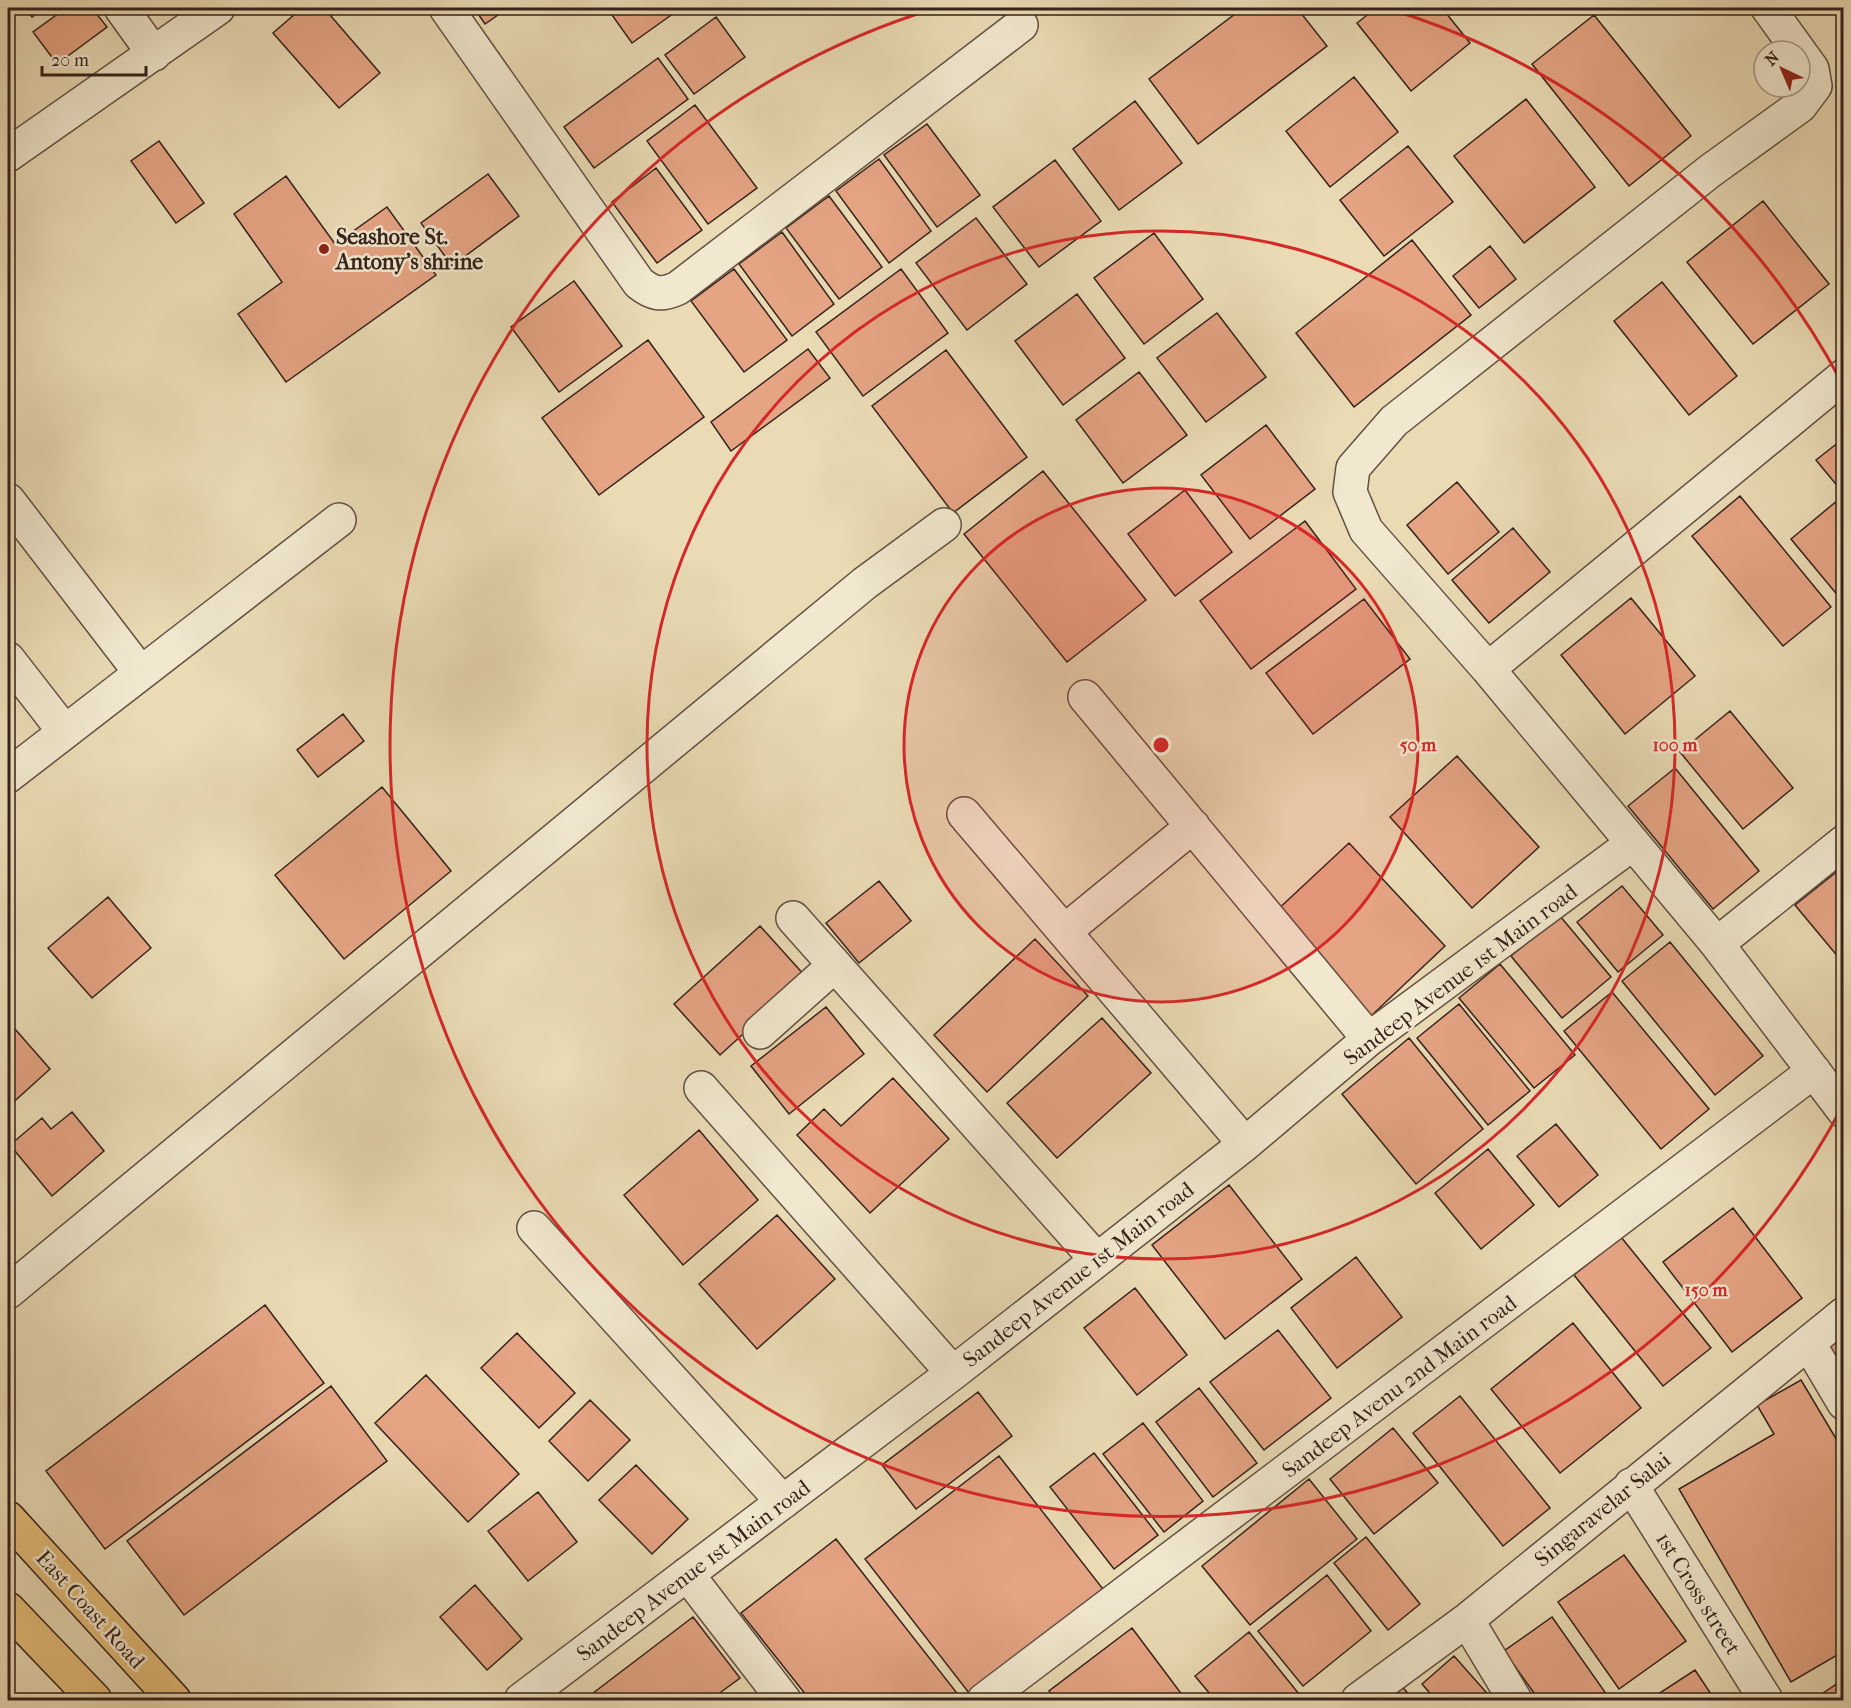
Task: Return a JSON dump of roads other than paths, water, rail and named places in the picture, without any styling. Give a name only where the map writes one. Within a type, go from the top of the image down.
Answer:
[{"type":"main road","name":"East Coast Road","points":[[8,1518],[174,1701]]},
{"type":"main road","points":[[8,1609],[95,1701]]},
{"type":"street","points":[[121,8],[154,54]]},
{"type":"street","points":[[8,155],[218,8]]},
{"type":"street","points":[[446,8],[639,284],[651,292],[664,294],[678,288],[1021,25]]},
{"type":"street","points":[[1768,8],[1812,69],[1815,86],[1800,106],[1710,171],[1394,421],[1353,468],[1350,492],[1366,530],[1488,669],[1718,945],[1844,1112]]},
{"type":"street","points":[[1488,669],[1844,376]]},
{"type":"street","points":[[8,500],[140,672]]},
{"type":"street","points":[[8,776],[339,520]]},
{"type":"street","points":[[8,1292],[865,583],[944,525]]},
{"type":"street","points":[[8,659],[64,731]]},
{"type":"street","points":[[1085,697],[1370,1039]]},
{"type":"street","points":[[963,814],[1245,1144]]},
{"type":"street","points":[[1065,931],[1193,826]]},
{"type":"street","points":[[1718,945],[1844,842]]},
{"type":"street","name":"Sandeep Avenue 1st Main road","points":[[521,1701],[953,1373],[1245,1144],[1370,1039],[1632,844]]},
{"type":"street","points":[[793,918],[1097,1260]]},
{"type":"street","points":[[760,1032],[835,965]]},
{"type":"street","name":"Sandeep Avenu 2nd Main road","points":[[984,1701],[1814,1071]]},
{"type":"street","points":[[701,1088],[953,1373]]},
{"type":"street","points":[[534,1228],[783,1502]]},
{"type":"street","name":"Singaravelar Salai","points":[[1358,1701],[1467,1620],[1844,1314]]},
{"type":"street","points":[[1809,1344],[1844,1403]]},
{"type":"street","name":"1st Cross street","points":[[1631,1485],[1766,1701]]},
{"type":"street","points":[[687,1574],[784,1701]]},
{"type":"street","points":[[1467,1620],[1515,1701]]},
{"type":"place","name":"Seashore St. Antony's shrine","points":[[324,249]]}]
